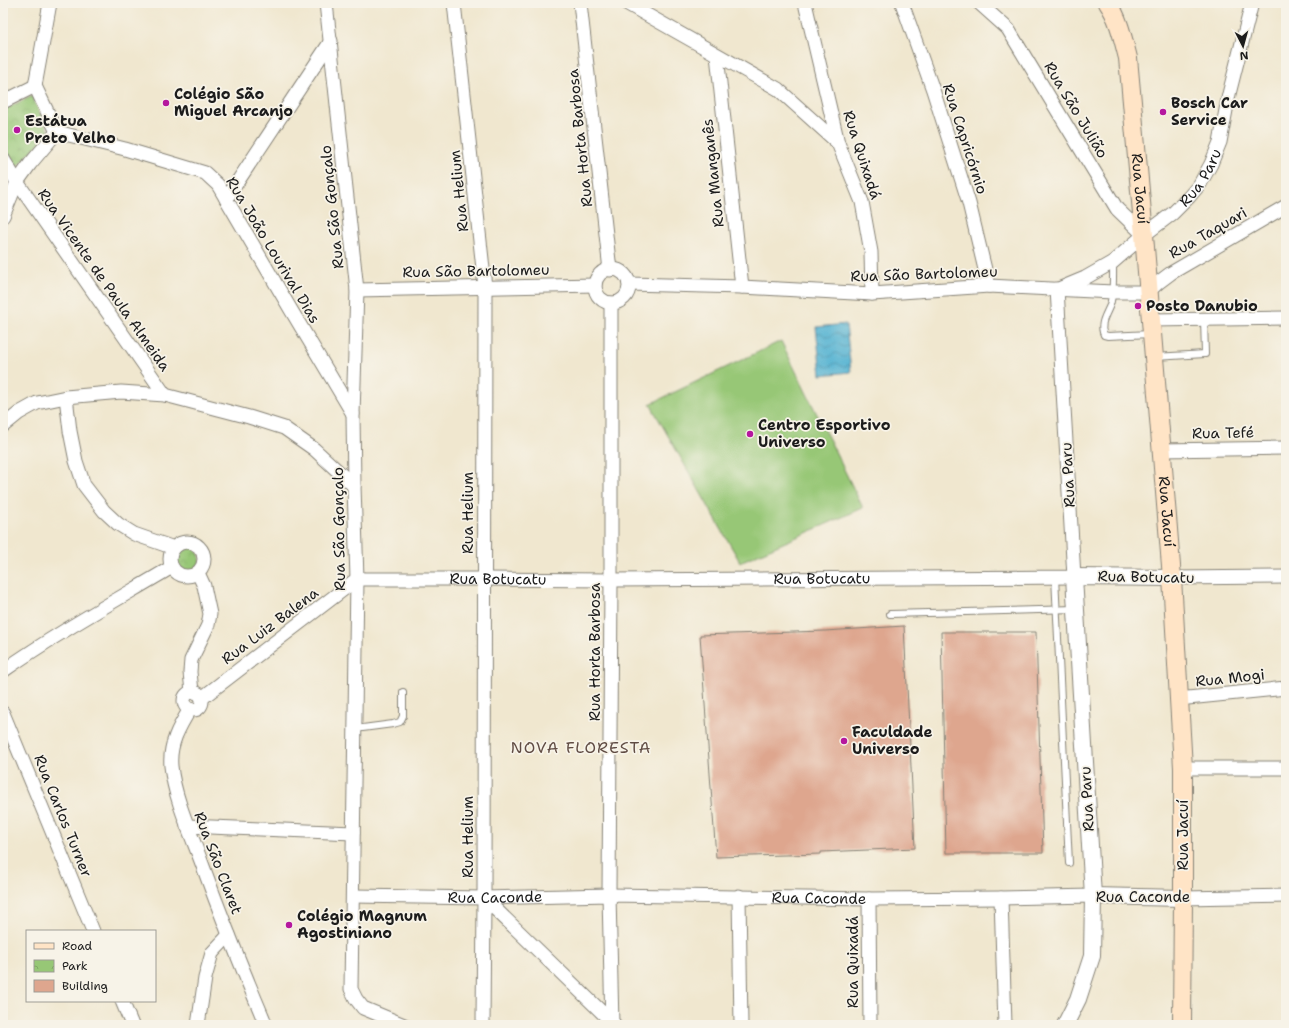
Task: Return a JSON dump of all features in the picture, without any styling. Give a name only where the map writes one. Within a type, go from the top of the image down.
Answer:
[{"type":"main road","name":"Rua Jacuí","points":[[1108,3],[1122,32],[1128,58],[1172,578],[1183,768],[1182,1025]]},
{"type":"street","points":[[3,216],[17,182],[57,132],[35,86],[50,3]]},
{"type":"street","name":"Rua São Gonçalo","points":[[326,3],[358,290],[353,414],[357,579],[351,989],[363,1008],[404,1025]]},
{"type":"street","name":"Rua Helium","points":[[454,3],[485,287],[483,1025]]},
{"type":"street","name":"Rua Horta Barbosa","points":[[580,3],[610,270]]},
{"type":"street","points":[[626,3],[778,89],[838,143]]},
{"type":"street","name":"Rua Quixadá","points":[[805,3],[838,143],[862,202],[871,252],[872,294]]},
{"type":"street","name":"Rua Capricórnio","points":[[902,3],[933,90],[969,203],[989,286]]},
{"type":"street","name":"Rua São Julião","points":[[979,3],[1008,29],[1117,209],[1144,235]]},
{"type":"street","name":"Rua Paru","points":[[1065,1025],[1078,999],[1092,956],[1093,896],[1057,289],[1085,278],[1113,262],[1164,220],[1189,197],[1200,184],[1211,164],[1220,142],[1231,87],[1252,3]]},
{"type":"street","points":[[226,199],[331,41]]},
{"type":"street","name":"Rua Manganês","points":[[717,55],[742,287]]},
{"type":"street","points":[[3,102],[35,86]]},
{"type":"street","name":"Rua João Lourival Dias","points":[[57,132],[125,149],[205,173],[218,185],[353,414]]},
{"type":"street","name":"Rua Vicente de Paula Almeida","points":[[3,159],[17,182],[165,395]]},
{"type":"street","name":"Rua Taquari","points":[[1148,292],[1171,273],[1286,206]]},
{"type":"street","points":[[610,270],[620,271],[629,284],[629,290],[626,296],[617,303],[601,300],[595,285],[601,274],[610,270]]},
{"type":"street","name":"Rua São Bartolomeu","points":[[629,284],[742,287],[872,294],[989,286],[1113,292],[1148,292]]},
{"type":"street","name":"Rua São Bartolomeu","points":[[358,290],[595,285]]},
{"type":"street","name":"Rua Horta Barbosa","points":[[611,303],[609,896],[613,1024]]},
{"type":"street","points":[[1151,327],[1204,319],[1286,318]]},
{"type":"street","points":[[3,426],[19,413],[37,403],[66,397],[121,392],[165,395],[249,417],[284,428],[314,449],[354,486]]},
{"type":"street","points":[[66,397],[70,431],[76,461],[84,485],[104,511],[118,524],[134,534],[174,548]]},
{"type":"street","name":"Rua Tefé","points":[[1161,450],[1286,448]]},
{"type":"street","points":[[183,542],[188,542],[198,546],[202,550],[205,560],[204,565],[198,574],[185,577],[177,574],[172,567],[170,557],[174,548],[183,542]]},
{"type":"street","points":[[3,671],[46,642],[172,567]]},
{"type":"street","points":[[197,695],[190,677],[191,660],[208,625],[210,614],[204,586],[198,574]]},
{"type":"street","name":"Rua Botucatu","points":[[357,579],[611,580],[1286,577]]},
{"type":"street","name":"Rua Luiz Balena","points":[[197,695],[357,579]]},
{"type":"street","name":"Rua Mogi","points":[[1178,699],[1286,688]]},
{"type":"street","name":"Rua São Claret","points":[[197,695],[187,694],[185,699],[185,704],[190,709],[174,736],[171,765],[178,798],[187,826],[266,1025]]},
{"type":"street","name":"Rua Carlos Turner","points":[[3,713],[93,930]]},
{"type":"street","points":[[1183,768],[1286,768]]},
{"type":"street","points":[[187,826],[353,833]]},
{"type":"street","name":"Rua Caconde","points":[[353,896],[484,898],[609,896],[869,898],[1093,896],[1183,898],[1286,896]]},
{"type":"street","points":[[739,896],[740,1025]]},
{"type":"street","points":[[484,898],[613,1024]]},
{"type":"street","name":"Rua Quixadá","points":[[869,898],[870,1025]]},
{"type":"street","points":[[1001,898],[1005,1025]]},
{"type":"street","points":[[198,1025],[205,978],[212,953],[229,935]]},
{"type":"street","points":[[122,1002],[132,1025]]},
{"type":"lane","points":[[1113,262],[1113,292],[1102,323],[1102,331],[1104,335],[1108,336],[1151,327]]},
{"type":"lane","points":[[1154,358],[1205,354],[1204,319]]},
{"type":"lane","points":[[1055,577],[1069,863]]},
{"type":"lane","points":[[890,614],[1076,609]]},
{"type":"lane","points":[[355,729],[400,722],[403,716],[403,692]]},
{"type":"green space","points":[[32,96],[49,132],[17,167],[3,145],[3,110]]},
{"type":"green space","points":[[781,341],[863,508],[740,562],[650,404]]},
{"type":"green space","points":[[187,546],[196,550],[200,559],[196,568],[187,572],[178,568],[174,559],[178,550]]},
{"type":"water","points":[[846,324],[851,372],[821,375],[816,327]]},
{"type":"building","points":[[904,626],[915,848],[821,852],[821,854],[716,857],[700,635],[825,631]]},
{"type":"building","points":[[941,632],[1036,632],[1043,853],[946,853]]},
{"type":"place","name":"Colégio São Miguel Arcanjo","points":[[166,103]]},
{"type":"place","name":"Bosch Car Service","points":[[1163,112]]},
{"type":"place","name":"Estátua Preto Velho","points":[[17,130]]},
{"type":"place","name":"Posto Danubio","points":[[1138,306]]},
{"type":"place","name":"Centro Esportivo Universo","points":[[750,434]]},
{"type":"place","name":"Faculdade Universo","points":[[844,741]]},
{"type":"place","name":"Colégio Magnum Agostiniano","points":[[289,925]]},
{"type":"district","name":"NOVA FLORESTA","points":[[581,747]]}]
